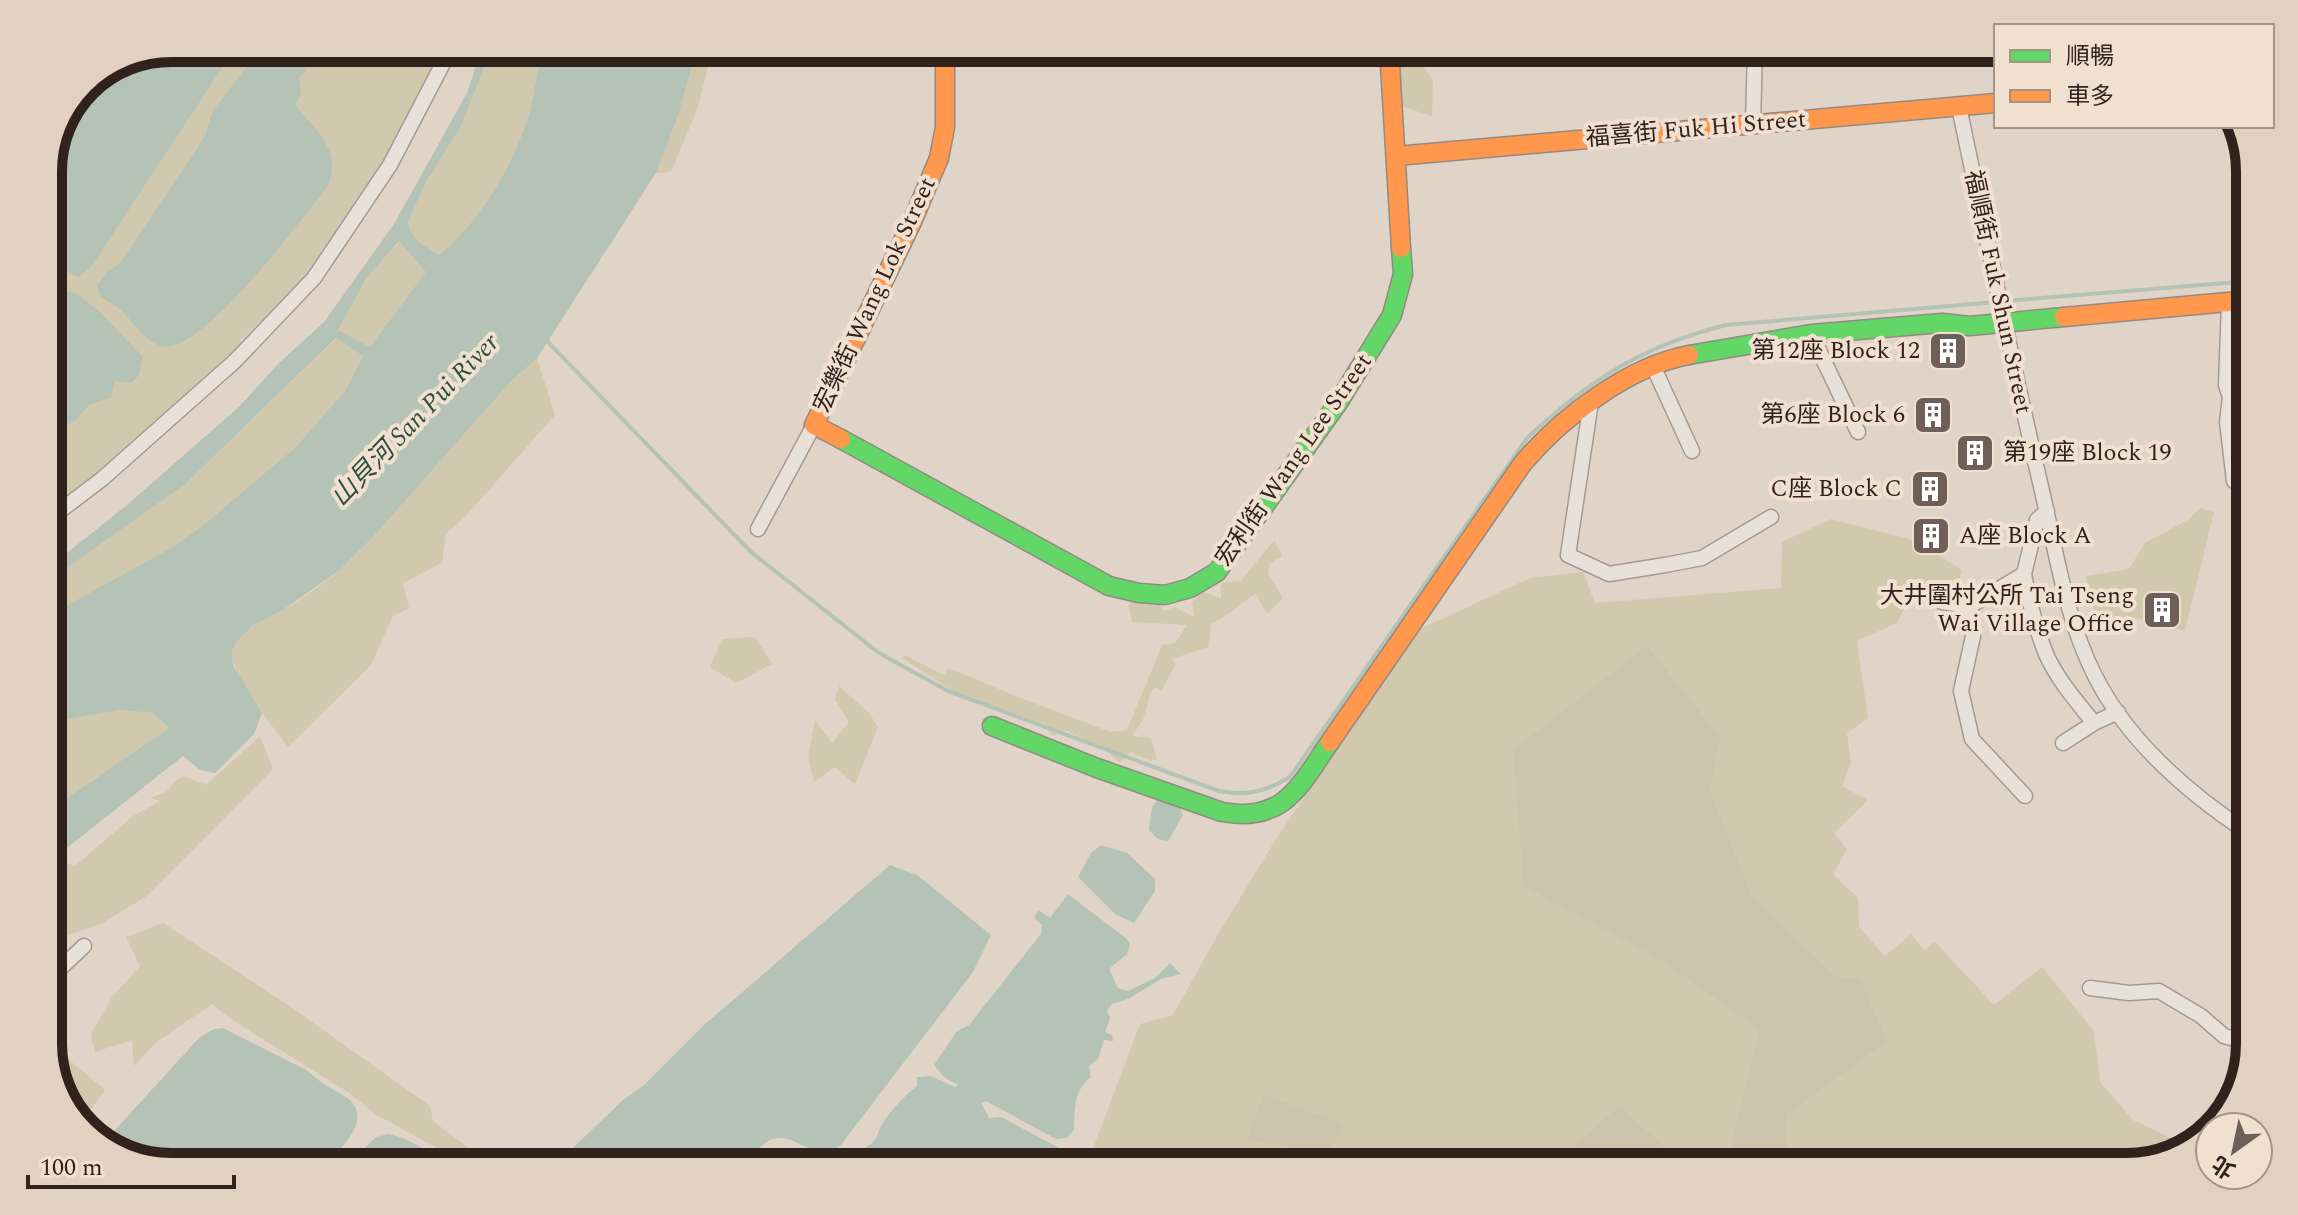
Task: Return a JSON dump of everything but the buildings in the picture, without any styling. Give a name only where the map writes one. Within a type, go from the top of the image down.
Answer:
[{"type":"street","points":[[62,509],[102,479],[235,361],[314,278],[390,165],[444,62]]},
{"type":"street","name":"宏樂街 Wang Lok Street","points":[[758,529],[814,425],[912,222],[939,158],[945,127],[945,62]]},
{"type":"street","name":"宏利街 Wang Lee Street","points":[[814,425],[1109,586],[1156,598],[1198,586],[1217,572],[1238,545],[1338,403],[1392,315],[1403,274],[1390,62]]},
{"type":"street","points":[[1753,124],[1755,62]]},
{"type":"street","name":"福喜街 Fuk Hi Street","points":[[1396,156],[1994,103]]},
{"type":"street","name":"福順街 Fuk Shun Street","points":[[1959,107],[1996,288],[2070,609],[2095,675],[2118,712],[2171,774],[2210,808],[2236,825]]},
{"type":"street","points":[[992,726],[1097,768],[1222,812],[1242,816],[1269,812],[1293,796],[1523,463],[1540,443],[1616,383],[1669,359],[1811,334],[1942,323],[1970,326],[2003,319],[2236,301]]},
{"type":"street","points":[[2229,302],[2226,385],[2230,397],[2227,422],[2234,481]]},
{"type":"street","points":[[1811,334],[1858,432]]},
{"type":"street","points":[[1653,366],[1692,451]]},
{"type":"street","points":[[2226,385],[2236,383]]},
{"type":"street","points":[[1591,402],[1568,555],[1609,574],[1665,565],[1702,558],[1771,517]]},
{"type":"street","points":[[2047,511],[2037,520],[2024,574],[2030,603],[2047,656],[2069,692],[2094,723]]},
{"type":"street","points":[[1942,602],[1970,606],[2024,574]]},
{"type":"street","points":[[1970,606],[1973,636],[1961,691],[1972,739],[2025,796]]},
{"type":"street","points":[[2063,743],[2118,712]]},
{"type":"street","points":[[62,967],[84,946]]},
{"type":"street","points":[[2090,988],[2129,993],[2159,991],[2201,1016],[2224,1036],[2236,1039]]},
{"type":"shaded area","points":[[442,62],[436,81],[346,230],[296,287],[240,341],[250,353],[62,505],[62,164],[70,129],[80,110],[110,80],[150,64]]},
{"type":"shaded area","points":[[486,62],[598,62],[268,500],[62,609],[62,571],[183,485],[337,338],[363,356],[370,347],[338,330],[366,279],[400,241],[412,254],[440,256],[416,238],[408,221],[427,180],[460,128]]},
{"type":"shaded area","points":[[693,62],[709,62],[698,107],[671,172],[656,173],[678,116]]},
{"type":"shaded area","points":[[1382,62],[1424,62],[1433,80],[1432,116],[1382,100]]},
{"type":"shaded area","points":[[537,358],[555,415],[466,516],[446,534],[442,563],[403,583],[409,608],[393,616],[371,665],[288,747],[253,699],[237,670],[233,658],[236,641],[247,630],[304,597],[349,561],[484,409]]},
{"type":"shaded area","points":[[2200,508],[2214,512],[2185,631],[2128,616],[2106,629],[2091,604],[2086,576],[2129,569],[2145,543],[2189,519]]},
{"type":"shaded area","points":[[1831,519],[1913,540],[1962,570],[1956,596],[1907,603],[1897,623],[1857,641],[1868,718],[1847,733],[1851,763],[1842,786],[1868,800],[1834,833],[1847,850],[1833,874],[1858,898],[1859,927],[1885,956],[1911,934],[1924,950],[1935,942],[1994,1005],[2042,967],[2094,1031],[2100,1082],[2133,1120],[2177,1140],[2155,1149],[2127,1153],[1091,1153],[1140,1024],[1173,1015],[1276,839],[1418,630],[1530,578],[1583,572],[1595,603],[1781,588],[1782,542]]},
{"type":"shaded area","points":[[1274,540],[1283,556],[1270,563],[1268,574],[1283,598],[1267,614],[1256,594],[1211,624],[1209,647],[1171,659],[1176,664],[1161,691],[1155,687],[1150,695],[1143,720],[1132,736],[1151,738],[1157,759],[1150,761],[1131,752],[1120,763],[1105,749],[1065,730],[1052,736],[1047,725],[997,707],[970,702],[902,658],[905,655],[944,675],[949,668],[1111,732],[1127,730],[1162,645],[1175,643],[1187,625],[1132,622],[1129,606],[1144,583],[1164,611],[1175,607],[1194,617],[1192,602],[1203,592],[1221,598],[1221,583],[1241,581]]},
{"type":"shaded area","points":[[755,637],[772,664],[736,683],[710,667],[722,639]]},
{"type":"shaded area","points":[[1647,646],[1720,737],[1710,792],[1752,897],[1836,977],[1860,979],[1887,1041],[1786,1115],[1787,1153],[1729,1153],[1760,1030],[1658,958],[1524,886],[1513,750]]},
{"type":"shaded area","points":[[839,686],[869,713],[878,727],[855,784],[835,767],[814,782],[808,757],[815,720],[832,743],[849,722],[835,700]]},
{"type":"shaded area","points":[[120,710],[153,713],[169,728],[62,801],[62,720]]},
{"type":"shaded area","points":[[260,736],[273,769],[147,896],[101,924],[62,937],[62,862],[75,866],[133,816],[160,801],[151,798],[167,791],[184,776],[206,785]]},
{"type":"shaded area","points":[[163,923],[288,1005],[430,1106],[433,1121],[475,1153],[446,1153],[375,1114],[349,1093],[232,1020],[212,1004],[158,1041],[134,1066],[132,1040],[95,1052],[91,1034],[112,997],[140,966],[126,937]]},
{"type":"shaded area","points":[[67,1058],[105,1090],[87,1114],[73,1092],[64,1062]]},
{"type":"shaded area","points":[[1264,1095],[1343,1124],[1330,1153],[1247,1139]]},
{"type":"shaded area","points":[[1619,1106],[1671,1153],[1567,1153]]},
{"type":"water","points":[[171,62],[226,62],[91,267],[79,277],[62,266],[62,164],[69,132],[105,84],[129,70]]},
{"type":"water","points":[[250,62],[301,62],[306,70],[299,78],[301,94],[295,105],[330,151],[332,173],[328,186],[275,253],[225,308],[201,330],[179,343],[162,346],[150,340],[121,310],[100,296],[97,285],[108,271],[120,263],[191,158],[205,136],[212,112]]},
{"type":"water","name":"山貝河 San Pui River","points":[[477,62],[486,62],[460,128],[427,180],[408,221],[415,238],[440,255],[469,226],[505,172],[529,115],[540,62],[693,62],[678,116],[656,173],[537,358],[510,382],[341,569],[283,610],[252,626],[237,641],[232,650],[233,665],[262,713],[254,734],[215,773],[200,770],[183,756],[62,852],[62,801],[169,728],[153,713],[120,710],[62,720],[62,608],[173,547],[200,528],[295,448],[346,390],[363,356],[336,338],[184,485],[62,571],[62,557],[127,505],[240,406],[279,363],[324,322],[394,224],[467,93]],"holes":[[[399,241],[426,272],[370,347],[338,330],[366,279]]]},
{"type":"water","points":[[62,290],[77,294],[100,312],[143,357],[139,375],[131,383],[115,381],[111,397],[89,405],[77,419],[62,428]]},
{"type":"water","points":[[1158,799],[1179,806],[1183,815],[1168,841],[1158,839],[1149,830],[1152,807]]},
{"type":"water","points":[[1101,845],[1127,853],[1155,879],[1155,891],[1134,923],[1115,914],[1078,877],[1091,853]]},
{"type":"water","points":[[890,865],[917,875],[991,935],[973,972],[840,1146],[818,1151],[781,1138],[772,1139],[757,1153],[568,1153],[623,1100],[644,1085],[704,1025]]},
{"type":"water","points":[[1068,894],[1127,939],[1130,945],[1127,954],[1109,969],[1118,988],[1128,991],[1155,978],[1170,963],[1181,974],[1161,979],[1128,999],[1112,1004],[1107,1011],[1110,1018],[1105,1032],[1112,1035],[1113,1041],[1104,1040],[1098,1059],[1089,1066],[1091,1077],[1078,1094],[1074,1130],[1067,1138],[1056,1139],[986,1101],[981,1103],[989,1118],[1001,1117],[1061,1149],[1060,1153],[862,1153],[875,1140],[887,1117],[917,1086],[917,1077],[930,1076],[955,1087],[958,1085],[944,1077],[934,1065],[957,1031],[969,1025],[1041,934],[1042,925],[1034,918],[1038,910],[1050,918]]},
{"type":"water","points":[[223,1028],[308,1071],[353,1104],[357,1123],[336,1153],[171,1153],[136,1147],[110,1135],[200,1037]]},
{"type":"water","points":[[389,1134],[432,1153],[359,1153],[376,1137]]},
{"type":"waterway","points":[[2005,301],[2236,282]]},
{"type":"waterway","points":[[545,339],[751,552],[879,653],[948,691],[1219,791],[1247,793],[1290,777],[1528,437],[1596,382],[1643,354],[1726,325],[1996,302]]},
{"type":"traffic: fast","points":[[841,439],[1109,586],[1165,595],[1190,588],[1217,572],[1338,403],[1392,315],[1403,274],[1401,248]]},
{"type":"traffic: fast","points":[[1689,355],[1811,334],[1942,323],[1970,326],[2064,317]]},
{"type":"traffic: fast","points":[[992,726],[1097,768],[1222,812],[1243,814],[1261,812],[1288,798],[1330,742]]},
{"type":"traffic: slow","points":[[841,439],[814,425],[912,222],[939,158],[945,127],[945,62]]},
{"type":"traffic: slow","points":[[1390,62],[1401,248]]},
{"type":"traffic: slow","points":[[1396,156],[1994,103]]},
{"type":"traffic: slow","points":[[2064,317],[2236,301]]},
{"type":"traffic: slow","points":[[1330,742],[1523,463],[1557,428],[1598,396],[1643,370],[1689,355]]},
{"type":"place","name":"第12座 Block 12","points":[[1948,351]]},
{"type":"place","name":"第6座 Block 6","points":[[1933,415]]},
{"type":"place","name":"第19座 Block 19","points":[[1975,453]]},
{"type":"place","name":"C座 Block C","points":[[1930,489]]},
{"type":"place","name":"A座 Block A","points":[[1931,536]]},
{"type":"place","name":"大井圍村公所 Tai Tseng Wai Village Office","points":[[2162,610]]}]
